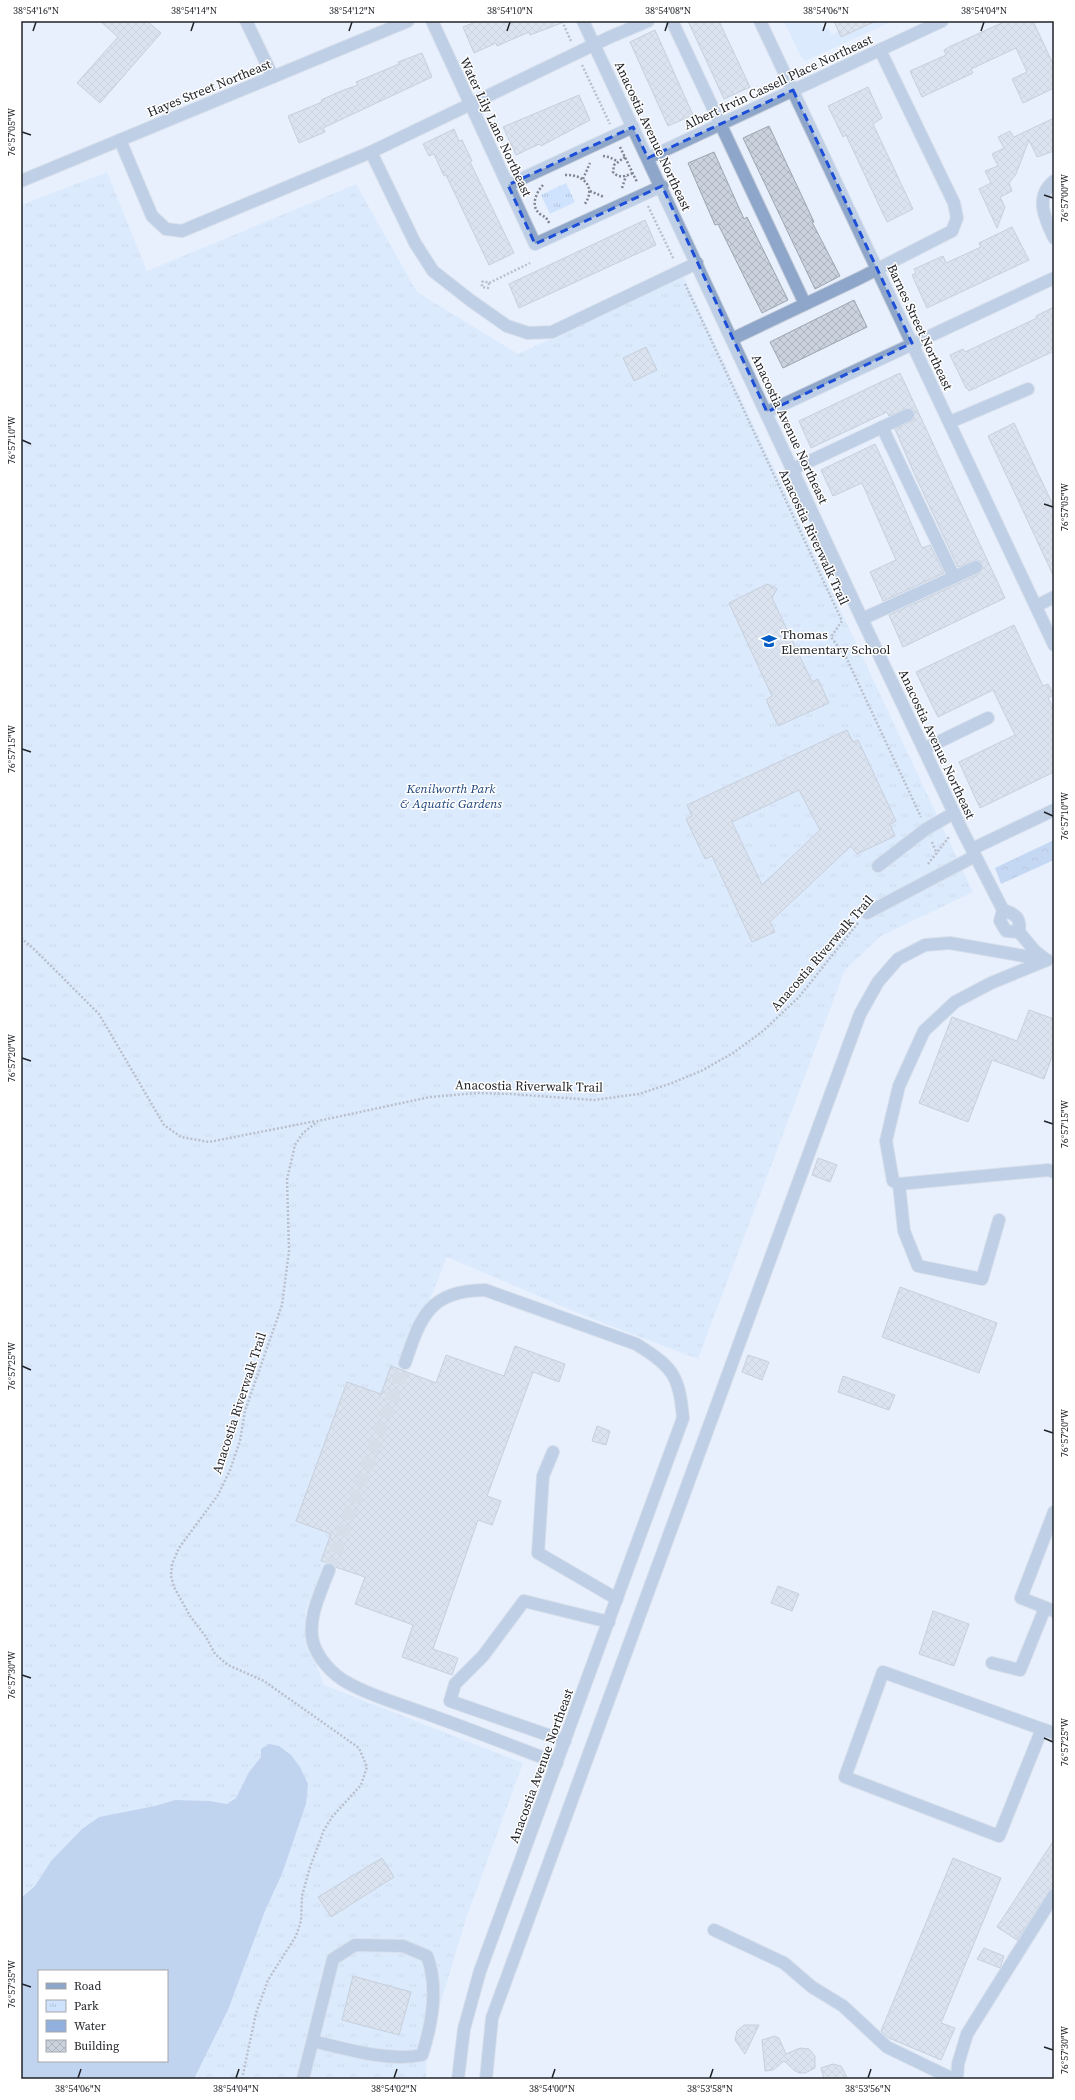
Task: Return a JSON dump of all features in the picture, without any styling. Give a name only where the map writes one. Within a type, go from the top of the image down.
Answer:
[{"type":"street","points":[[246,21],[273,77]]},
{"type":"street","name":"Hayes Street Northeast","points":[[21,181],[408,21]]},
{"type":"street","name":"Water Lily Lane Northeast","points":[[432,21],[535,244],[662,186]]},
{"type":"street","name":"Anacostia Avenue Northeast","points":[[583,21],[662,186],[862,619],[954,813],[1003,910],[1016,915],[1020,923],[1019,932],[1035,951],[1051,962]]},
{"type":"street","points":[[120,140],[152,216],[162,226],[173,231],[182,231],[371,152],[648,21]]},
{"type":"street","points":[[672,21],[805,304]]},
{"type":"street","name":"Barnes Street Northeast","points":[[760,21],[1054,645]]},
{"type":"street","name":"Albert Irvin Cassell Place Northeast","points":[[648,158],[942,21]]},
{"type":"street","points":[[732,339],[878,269],[952,231],[956,218],[954,204],[880,50]]},
{"type":"street","points":[[508,185],[633,127]]},
{"type":"street","points":[[371,152],[416,243],[433,271],[470,300],[507,326],[528,333],[552,332],[697,263]]},
{"type":"street","points":[[1054,181],[1046,190],[1042,208],[1044,217],[1054,238]]},
{"type":"street","points":[[767,412],[1054,278]]},
{"type":"street","points":[[950,422],[1028,389]]},
{"type":"street","points":[[793,469],[908,415]]},
{"type":"street","points":[[882,427],[954,577]]},
{"type":"street","points":[[862,619],[976,567]]},
{"type":"street","points":[[1036,606],[1054,597]]},
{"type":"street","points":[[924,749],[988,718]]},
{"type":"street","points":[[867,913],[974,852],[1054,810]]},
{"type":"street","points":[[878,866],[926,829],[954,813]]},
{"type":"street","points":[[486,2079],[492,2018],[860,1014],[878,982],[898,959],[925,945],[950,943],[1051,962]]},
{"type":"street","points":[[1051,962],[991,983],[955,1002],[924,1031],[900,1086],[886,1141],[893,1181],[899,1184],[1048,1170],[1054,1172]]},
{"type":"street","points":[[899,1184],[904,1231],[918,1266],[982,1279],[999,1220]]},
{"type":"street","name":"Anacostia Avenue Northeast","points":[[405,1363],[418,1325],[432,1307],[450,1294],[464,1290],[485,1290],[636,1344],[656,1356],[670,1370],[680,1391],[682,1418],[666,1467],[511,1888],[469,2007],[461,2041],[458,2079]]},
{"type":"street","points":[[553,1452],[543,1476],[538,1553],[617,1599]]},
{"type":"street","points":[[992,1663],[1020,1670],[1049,1610],[1021,1598],[1054,1512]]},
{"type":"street","points":[[329,1570],[314,1611],[312,1626],[313,1642],[321,1658],[332,1671],[348,1683],[384,1698],[557,1763]]},
{"type":"street","points":[[565,1741],[450,1701],[455,1684],[482,1656],[524,1601],[609,1622]]},
{"type":"street","points":[[1042,1729],[999,1836],[845,1777],[882,1672],[1054,1733]]},
{"type":"street","points":[[957,2079],[958,2064],[967,2034],[1054,1895]]},
{"type":"street","points":[[714,1930],[784,1963],[812,1987],[842,2006],[887,2047],[953,2079]]},
{"type":"street","points":[[303,2079],[333,1959],[355,1945],[403,1946],[428,1956],[433,1970],[431,2026],[422,2055],[407,2058],[352,2050],[313,2040]]},
{"type":"path","points":[[562,21],[574,48]]},
{"type":"path","points":[[580,60],[610,123]]},
{"type":"path","points":[[618,142],[640,188]]},
{"type":"path","points":[[597,158],[609,157],[617,161]]},
{"type":"path","points":[[625,157],[617,161],[613,167],[613,172],[619,177],[633,173]]},
{"type":"path","points":[[583,179],[587,166],[591,161]]},
{"type":"path","points":[[561,176],[573,175],[587,182],[590,191],[587,202],[580,210]]},
{"type":"path","points":[[618,192],[622,187],[626,176]]},
{"type":"path","points":[[548,181],[536,193],[534,203],[538,213],[548,219],[552,219]]},
{"type":"path","points":[[590,191],[600,197],[606,197]]},
{"type":"path","points":[[649,208],[676,266]]},
{"type":"path","points":[[489,283],[530,264]]},
{"type":"path","name":"Anacostia Riverwalk Trail","points":[[682,277],[842,621],[831,637],[846,657],[923,822]]},
{"type":"path","points":[[923,868],[937,854],[950,836]]},
{"type":"path","points":[[930,838],[937,854]]},
{"type":"path","name":"Anacostia Riverwalk Trail","points":[[242,2079],[256,2013],[268,1980],[296,1936],[301,1921],[302,1896],[310,1867],[324,1830],[332,1817],[361,1785],[367,1767],[359,1748],[264,1681],[228,1665],[215,1654],[206,1637],[190,1616],[174,1587],[171,1576],[172,1564],[179,1548],[218,1495],[230,1470],[240,1441],[245,1411],[282,1305],[289,1251],[287,1179],[295,1145],[303,1133],[318,1121],[430,1097],[477,1093],[594,1100],[639,1094],[672,1083],[701,1071],[733,1053],[782,1014],[867,913]]},
{"type":"path","points":[[21,938],[99,1014],[164,1124],[181,1137],[209,1142],[318,1121]]},
{"type":"highlighted area","points":[[793,90],[912,343],[767,412],[662,186],[535,244],[508,185],[633,127],[648,158]]},
{"type":"green space","points":[[784,21],[820,21],[824,30],[828,27],[832,35],[839,31],[842,37],[876,21],[893,21],[805,61],[801,57]]},
{"type":"green space","name":"Kenilworth Park & Aquatic Gardens","points":[[107,172],[147,271],[356,184],[417,292],[518,354],[684,277],[973,892],[881,936],[845,970],[698,1359],[585,1316],[447,1257],[305,1613],[309,1646],[324,1685],[523,1763],[466,1919],[427,2048],[426,2079],[194,2079],[228,2010],[265,1911],[282,1874],[306,1804],[261,1757],[249,1772],[236,1798],[227,1804],[210,1801],[175,1800],[155,1806],[99,1817],[82,1829],[51,1861],[35,1886],[21,1898],[21,205]]},
{"type":"green space","points":[[566,183],[575,202],[550,214],[541,195]]},
{"type":"green space","points":[[1054,840],[1054,860],[1001,884],[995,868]]},
{"type":"water","points":[[269,1744],[279,1746],[291,1755],[300,1767],[308,1784],[306,1804],[282,1874],[265,1911],[228,2010],[194,2079],[21,2079],[21,1898],[35,1886],[51,1861],[82,1829],[99,1817],[155,1806],[175,1800],[210,1801],[227,1804],[236,1798],[249,1772],[261,1757],[261,1749]]},
{"type":"building","points":[[100,21],[147,21],[161,33],[100,103],[77,83],[118,37]]},
{"type":"building","points":[[478,21],[564,22],[530,35],[529,32],[497,46],[496,43],[474,53],[463,27]]},
{"type":"building","points":[[688,21],[719,21],[750,87],[724,99]]},
{"type":"building","points":[[834,21],[876,21],[841,37]]},
{"type":"building","points":[[1006,21],[1033,21],[1054,66],[1054,88],[1023,103],[1012,79],[1027,72],[1016,48],[971,69],[973,73],[922,97],[910,71],[946,55],[944,50],[951,46]]},
{"type":"building","points":[[655,30],[693,115],[668,126],[630,42]]},
{"type":"building","points":[[422,53],[432,77],[323,128],[325,132],[299,143],[288,116],[322,102],[321,100],[341,91],[358,85],[356,82],[399,64],[398,62]]},
{"type":"building","points":[[868,87],[882,118],[873,124],[913,209],[887,222],[846,135],[843,137],[828,106]]},
{"type":"building","points":[[579,95],[590,120],[541,146],[539,144],[516,155],[503,127]]},
{"type":"building","points":[[1054,118],[1054,151],[1037,157],[1029,140],[1016,174],[1009,183],[1012,191],[1000,197],[1005,207],[997,228],[979,189],[991,183],[985,171],[998,166],[992,154],[1004,148],[998,137],[1010,131],[1014,137]]},
{"type":"building","points":[[769,126],[814,222],[812,222],[840,276],[815,289],[743,138]]},
{"type":"building","points":[[454,129],[459,141],[462,140],[472,161],[470,162],[514,253],[489,265],[446,175],[444,176],[434,154],[429,156],[423,144]]},
{"type":"building","points":[[714,152],[744,219],[747,217],[788,300],[762,313],[718,224],[715,225],[688,163]]},
{"type":"building","points":[[645,220],[656,245],[519,308],[509,284]]},
{"type":"building","points":[[1012,227],[1029,260],[927,308],[912,275],[916,273],[914,269],[943,256],[946,263],[981,247],[979,243]]},
{"type":"building","points":[[854,300],[867,327],[783,368],[770,342]]},
{"type":"building","points":[[1054,307],[1054,351],[969,391],[966,388],[950,355],[963,349],[965,352],[1037,318],[1036,316]]},
{"type":"building","points":[[646,347],[657,370],[634,381],[623,358]]},
{"type":"building","points":[[900,373],[1005,598],[903,647],[889,615],[979,574],[983,567],[981,561],[976,560],[958,567],[914,473],[895,429],[914,420],[915,412],[908,408],[889,416],[887,412],[811,448],[799,421]]},
{"type":"building","points":[[1014,423],[1054,507],[1054,577],[988,436]]},
{"type":"building","points":[[875,444],[922,548],[930,545],[944,573],[883,601],[870,572],[896,560],[862,483],[833,496],[821,470]]},
{"type":"building","name":"Thomas Elementary School","points":[[767,584],[777,589],[772,598],[812,682],[818,679],[829,703],[778,726],[767,702],[767,699],[772,696],[729,603]]},
{"type":"building","points":[[1014,625],[1043,686],[1048,684],[1054,695],[1048,698],[1054,709],[1054,772],[980,808],[959,762],[1015,735],[993,690],[938,717],[916,672]]},
{"type":"building","points":[[847,730],[853,742],[858,740],[896,821],[890,824],[895,836],[857,854],[851,846],[770,922],[775,932],[752,942],[712,856],[705,859],[686,819],[692,816],[687,805]],"holes":[[[799,790],[820,830],[762,885],[732,822]]]},
{"type":"building","points":[[1029,1010],[1054,1019],[1054,1051],[1044,1079],[992,1060],[968,1122],[919,1103],[952,1017],[1017,1041]]},
{"type":"building","points":[[818,1158],[837,1165],[830,1182],[812,1175]]},
{"type":"building","points":[[900,1287],[997,1323],[979,1373],[882,1337]]},
{"type":"building","points":[[515,1346],[565,1364],[559,1382],[533,1372],[487,1496],[501,1501],[492,1525],[478,1520],[433,1649],[458,1658],[452,1675],[402,1657],[413,1625],[355,1604],[365,1577],[335,1567],[331,1563],[321,1561],[331,1534],[296,1521],[347,1382],[381,1394],[391,1366],[436,1383],[446,1355],[504,1376]]},
{"type":"building","points":[[748,1355],[769,1362],[762,1380],[742,1372]]},
{"type":"building","points":[[843,1376],[895,1395],[889,1410],[838,1392]]},
{"type":"building","points":[[597,1426],[610,1431],[606,1445],[592,1441]]},
{"type":"building","points":[[778,1586],[799,1594],[792,1611],[771,1603]]},
{"type":"building","points":[[933,1611],[969,1624],[954,1666],[919,1654]]},
{"type":"building","points":[[1054,1840],[1054,1884],[1017,1940],[997,1927]]},
{"type":"building","points":[[382,1858],[394,1877],[331,1917],[318,1897]]},
{"type":"building","points":[[953,1858],[1001,1878],[941,2023],[955,2028],[941,2060],[889,2038],[881,2031]]},
{"type":"building","points":[[984,1948],[1004,1956],[1000,1968],[977,1959]]},
{"type":"building","points":[[353,1976],[411,1992],[399,2035],[342,2020]]},
{"type":"building","points":[[744,2025],[759,2025],[745,2054],[735,2040],[737,2031]]},
{"type":"building","points":[[775,2036],[779,2038],[786,2054],[800,2048],[809,2049],[815,2056],[815,2068],[805,2073],[800,2073],[795,2071],[784,2061],[773,2070],[765,2071],[762,2040]]},
{"type":"building","points":[[833,2064],[841,2066],[848,2079],[824,2079],[821,2068]]},
{"type":"tunnel","points":[[329,1570],[405,1363]]},
{"type":"place","name":"Thomas Elementary School","points":[[769,641]]}]
